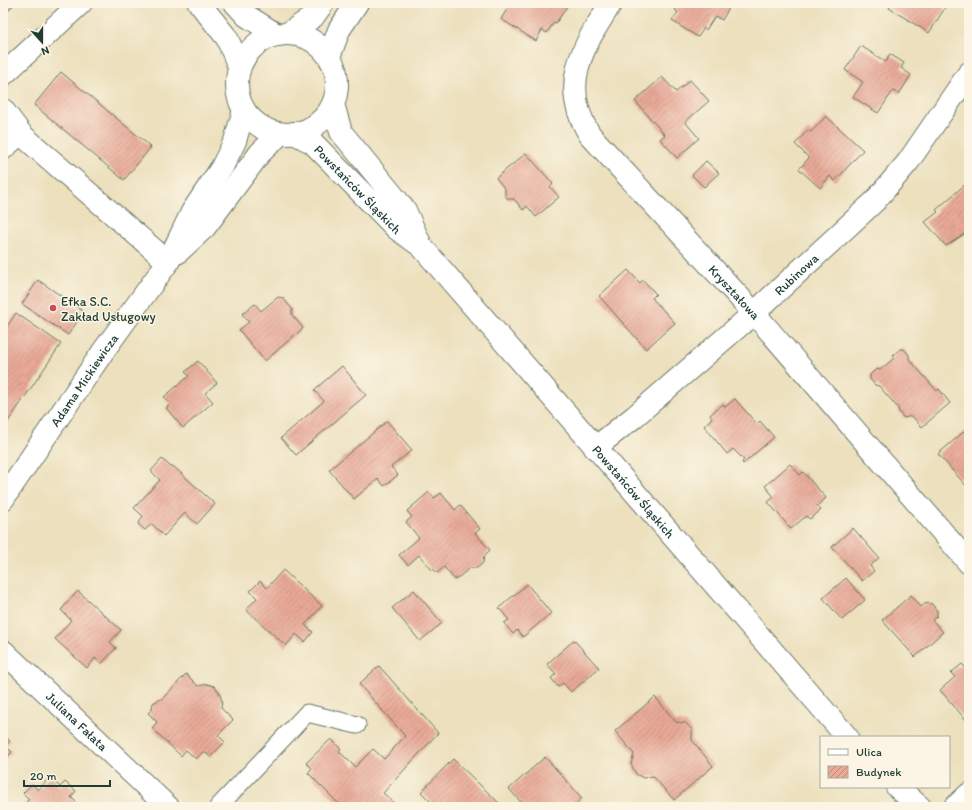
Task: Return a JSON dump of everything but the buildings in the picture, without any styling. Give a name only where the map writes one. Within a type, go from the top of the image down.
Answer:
[{"type":"street","points":[[3,75],[81,3]]},
{"type":"street","points":[[199,3],[227,38],[239,67]]},
{"type":"street","points":[[235,3],[247,16],[282,34],[304,37],[318,45],[329,57],[336,72],[337,89],[333,104],[317,124],[287,134],[266,130],[254,122],[244,110],[238,97],[237,90],[239,67],[248,52],[261,41],[282,34],[313,17],[323,3]]},
{"type":"street","points":[[329,57],[340,30],[357,3]]},
{"type":"street","name":"Kryształowa","points":[[611,3],[588,39],[578,61],[576,101],[581,121],[590,135],[754,313],[969,563]]},
{"type":"street","name":"Rubinowa","points":[[595,448],[634,417],[754,313],[875,201],[962,99],[969,73]]},
{"type":"street","name":"Powstańców Śląskich","points":[[333,104],[340,132],[405,210],[421,246]]},
{"type":"street","points":[[3,110],[22,135],[168,262]]},
{"type":"street","name":"Adama Mickiewicza","points":[[3,499],[104,350],[168,262],[192,212],[225,161],[235,141],[244,110]]},
{"type":"street","name":"Powstańców Śląskich","points":[[287,134],[313,143],[397,229],[421,246],[846,736]]},
{"type":"street","name":"Adama Mickiewicza","points":[[168,262],[205,227],[260,153],[287,134]]},
{"type":"street","name":"Juliana Fałata","points":[[3,651],[168,807]]},
{"type":"street","points":[[898,788],[920,807]]},
{"type":"street","points":[[955,807],[969,794]]},
{"type":"lane","points":[[3,152],[22,135]]},
{"type":"lane","points":[[218,807],[307,713],[357,725]]},
{"type":"place","name":"Efka S.C. Zakład Usługowy","points":[[53,308]]}]
